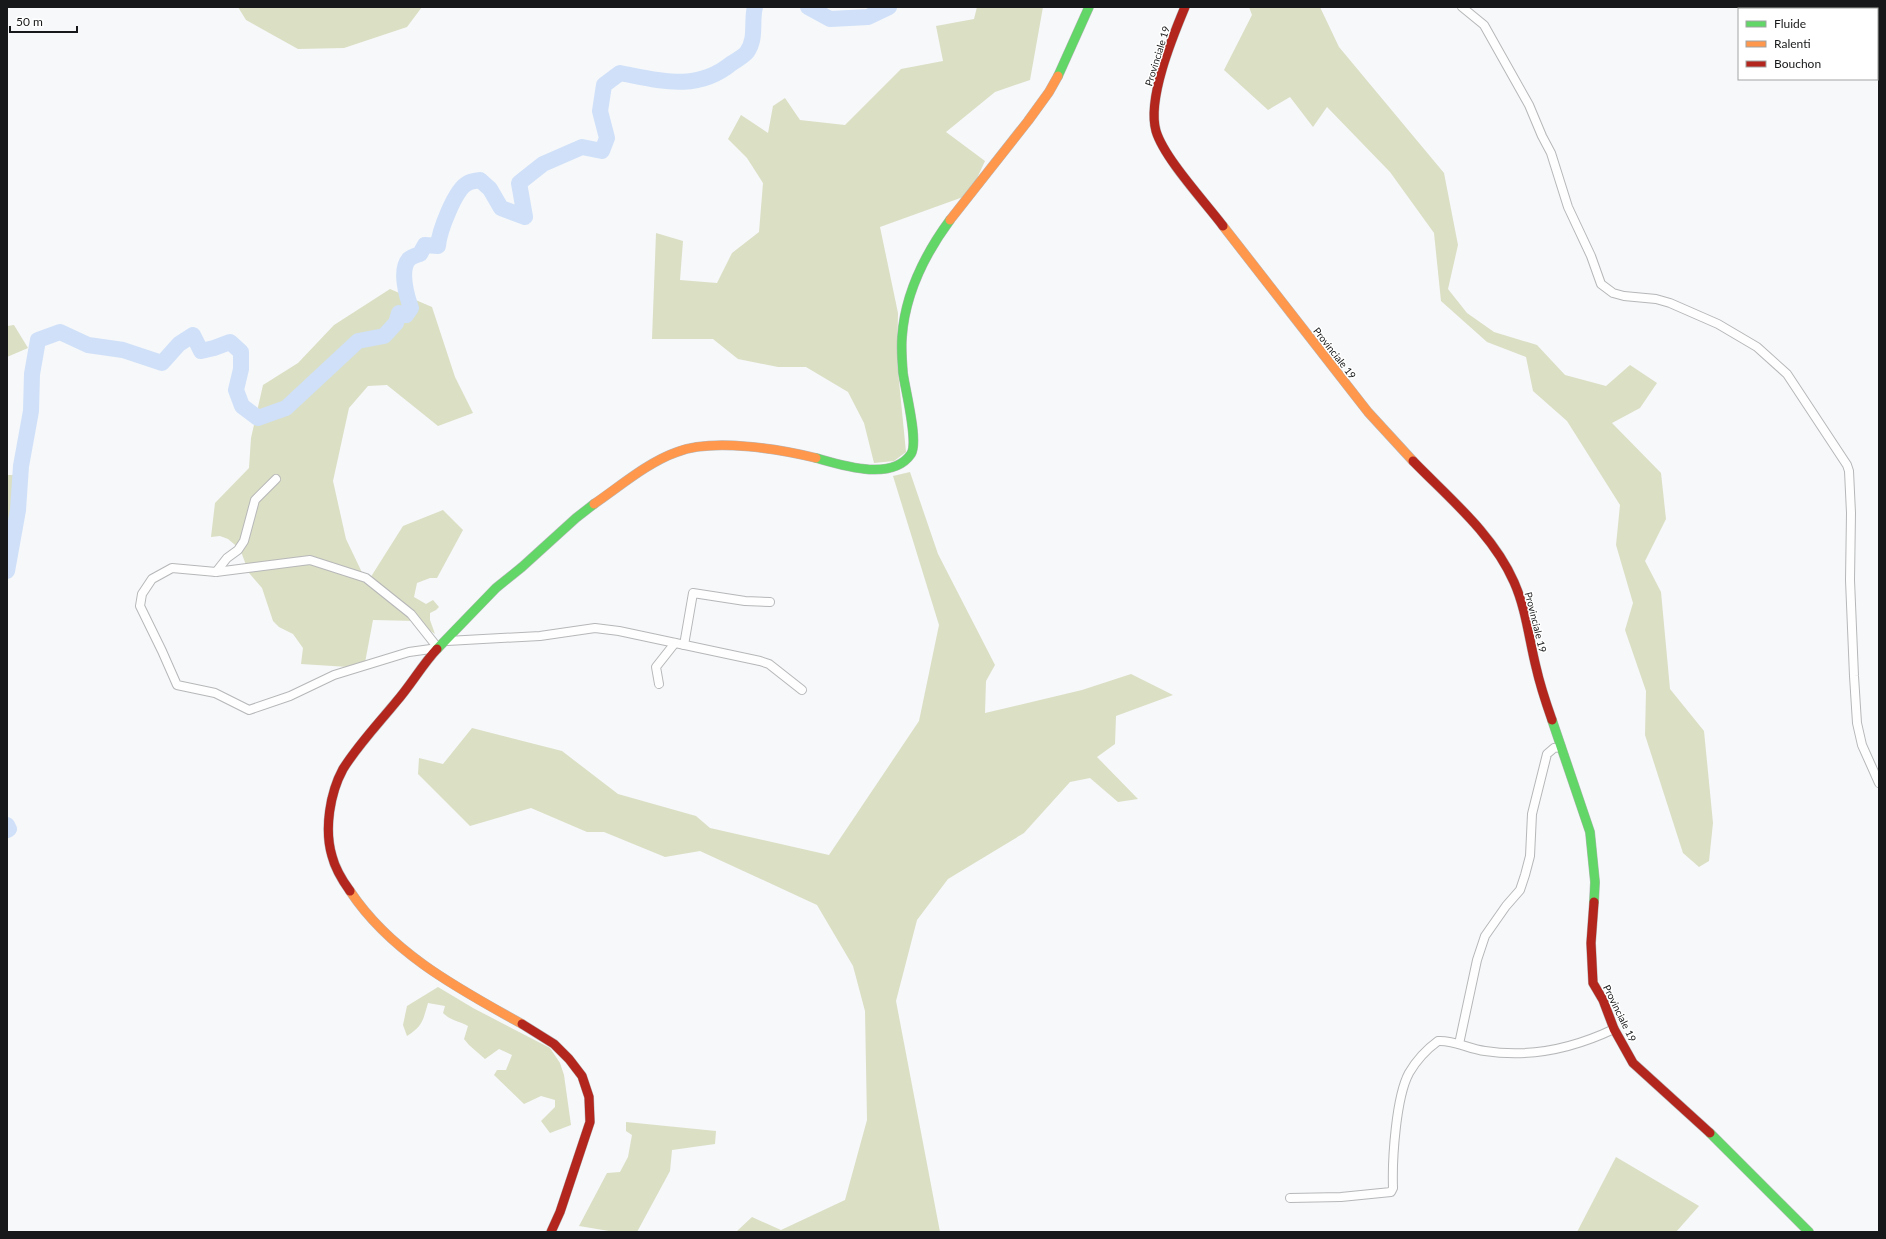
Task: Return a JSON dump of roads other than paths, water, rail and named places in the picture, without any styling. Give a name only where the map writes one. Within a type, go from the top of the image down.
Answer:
[{"type":"street","points":[[550,1232],[560,1212],[590,1122],[591,1109],[587,1093],[576,1068],[567,1055],[546,1038],[453,986],[398,943],[360,906],[347,888],[336,868],[331,854],[331,810],[337,781],[343,769],[420,674],[438,648],[447,641],[464,620],[504,581],[518,571],[575,519],[604,496],[671,454],[688,449],[706,447],[759,448],[803,455],[854,468],[871,470],[891,467],[903,462],[910,456],[913,450],[913,437],[902,360],[902,335],[907,308],[914,284],[934,245],[964,200],[1007,148],[1049,92],[1089,7]]},
{"type":"street","name":"Provinciale 19","points":[[1185,7],[1169,48],[1156,97],[1154,124],[1158,138],[1171,159],[1368,412],[1407,455],[1478,528],[1498,552],[1514,582],[1522,604],[1536,668],[1592,841],[1595,882],[1591,943],[1592,973],[1594,983],[1603,1000],[1614,1029],[1633,1063],[1706,1129],[1809,1232]]},
{"type":"street","points":[[1462,7],[1484,25],[1530,105],[1542,136],[1551,153],[1568,207],[1591,256],[1601,284],[1613,293],[1624,296],[1656,299],[1670,303],[1718,324],[1757,347],[1787,374],[1847,465],[1850,471],[1850,580],[1854,676],[1858,723],[1862,745],[1879,783]]},
{"type":"street","points":[[216,572],[227,558],[238,550],[244,541],[255,500],[276,479]]},
{"type":"street","points":[[310,560],[366,578],[411,614],[438,648],[409,652],[334,675],[290,696],[249,710],[215,693],[177,685],[140,606],[142,594],[152,579],[172,568],[216,572],[310,560]]},
{"type":"street","points":[[684,645],[694,593],[745,601],[770,602]]},
{"type":"street","points":[[447,641],[540,636],[595,628],[619,631],[769,664],[802,690]]},
{"type":"street","points":[[659,684],[656,667],[675,643]]},
{"type":"street","points":[[1459,1044],[1474,974],[1483,943],[1496,919],[1520,890],[1525,875],[1530,856],[1532,814],[1547,754],[1554,748],[1561,747]]},
{"type":"street","points":[[1290,1198],[1341,1197],[1391,1192],[1393,1188],[1394,1159],[1401,1101],[1408,1074],[1417,1061],[1438,1041],[1447,1041],[1488,1052],[1540,1052],[1597,1037],[1614,1029]]},
{"type":"waterway","points":[[7,571],[18,510],[21,466],[31,411],[32,374],[38,340],[60,332],[88,345],[123,350],[162,363],[179,344],[193,335],[201,351],[230,342],[241,352],[241,369],[236,390],[242,406],[258,418],[286,408],[358,341],[384,336],[396,323],[399,313],[406,315],[411,308],[404,276],[406,264],[410,258],[420,254],[425,245],[438,246],[441,231],[448,212],[458,193],[463,187],[469,182],[480,180],[490,189],[501,208],[525,217],[519,183],[543,164],[582,147],[602,151],[607,138],[600,111],[604,85],[620,73],[650,79],[678,82],[706,78],[719,72],[744,55],[750,47],[753,35],[753,18],[755,7]]},
{"type":"waterway","points":[[808,7],[830,19],[868,17],[889,7]]},
{"type":"waterway","points":[[7,825],[9,829],[7,830]]}]
